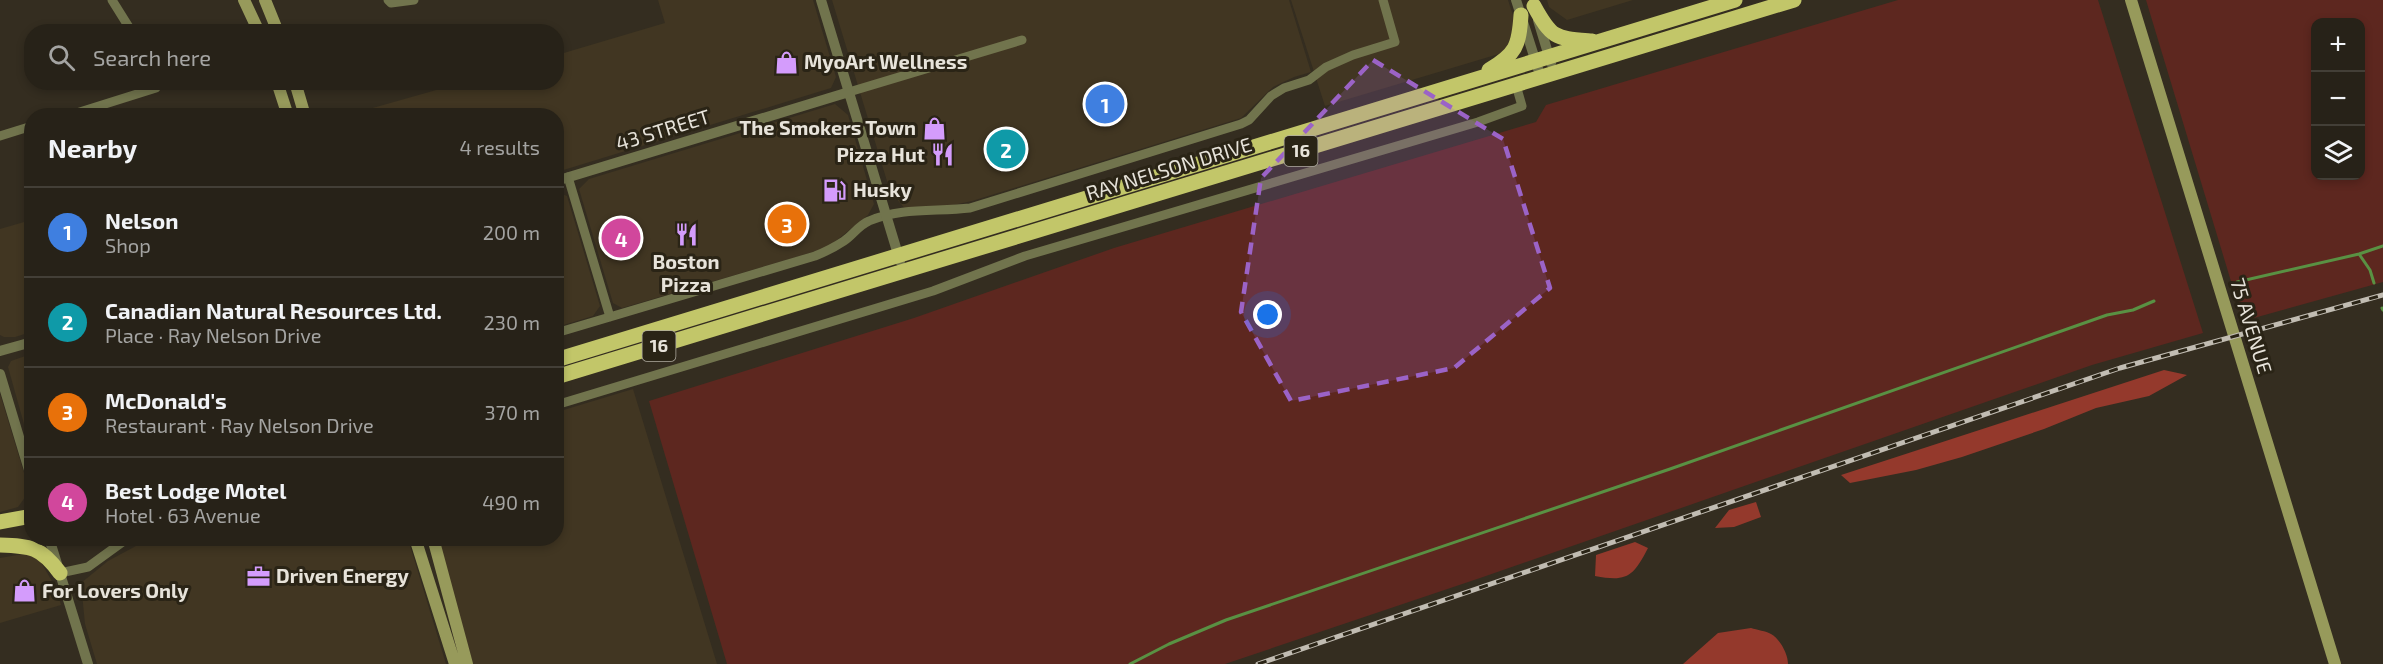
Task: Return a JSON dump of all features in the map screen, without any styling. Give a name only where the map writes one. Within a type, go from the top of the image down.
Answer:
[{"type":"highway","name":"RAY NELSON DRIVE","points":[[564,374],[1470,82],[1735,0]]},
{"type":"highway","name":"RAY NELSON DRIVE","points":[[564,358],[901,264],[1547,76],[1794,0]]},
{"type":"highway","points":[[1529,7],[1554,36],[1601,42]]},
{"type":"highway","points":[[1470,82],[1513,53],[1529,7]]},
{"type":"highway","points":[[0,522],[24,518]]},
{"type":"highway","points":[[0,544],[24,537]]},
{"type":"highway","points":[[0,544],[34,548],[48,557],[60,573]]},
{"type":"main road","points":[[244,0],[255,24]]},
{"type":"main road","points":[[265,0],[275,24]]},
{"type":"main road","name":"75 AVENUE","points":[[2131,0],[2335,664]]},
{"type":"main road","points":[[280,90],[285,108]]},
{"type":"main road","points":[[297,90],[303,108]]},
{"type":"main road","points":[[418,546],[455,664]]},
{"type":"main road","points":[[435,546],[467,664]]},
{"type":"street","points":[[112,0],[127,24]]},
{"type":"street","points":[[388,0],[391,3],[414,0]]},
{"type":"street","points":[[821,0],[901,264]]},
{"type":"street","points":[[564,331],[815,256],[845,240],[864,224],[887,215],[902,211],[970,208],[1241,124],[1249,120],[1271,96],[1284,88],[1309,80],[1326,67],[1353,55],[1395,42],[1383,0]]},
{"type":"street","points":[[1516,0],[1529,7],[1547,76]]},
{"type":"street","name":"43 STREET","points":[[564,178],[1022,40]]},
{"type":"street","points":[[564,403],[933,291],[1025,256],[1478,122],[1522,106],[1516,85]]},
{"type":"street","points":[[90,108],[141,90]]},
{"type":"street","points":[[0,136],[24,128]]},
{"type":"street","points":[[568,177],[610,317]]},
{"type":"street","points":[[0,351],[24,344]]},
{"type":"street","points":[[0,374],[24,453]]},
{"type":"street","points":[[52,546],[88,664]]},
{"type":"street","points":[[60,573],[88,567],[117,546]]},
{"type":"highlighted area","points":[[1373,60],[1503,139],[1550,288],[1454,368],[1291,401],[1241,312],[1261,178]]},
{"type":"shaded area","points":[[658,0],[813,0],[836,77],[831,88],[564,170],[564,108],[373,108],[436,90],[564,90],[564,53],[665,23]]},
{"type":"shaded area","points":[[832,0],[1289,0],[1311,72],[1273,87],[1241,118],[972,201],[939,208],[906,210],[890,191]]},
{"type":"shaded area","points":[[1291,0],[1508,0],[1516,25],[1513,41],[1502,53],[1325,106]]},
{"type":"shaded area","points":[[1547,0],[1633,0],[1567,20],[1549,7]]},
{"type":"shaded area","points":[[1898,0],[2098,0],[2203,333],[2092,365],[1483,577],[1225,664],[727,664],[649,401],[914,318],[1114,248],[1536,122],[1546,105]]},
{"type":"shaded area","points":[[2146,0],[2383,0],[2383,282],[2243,321]]},
{"type":"shaded area","points":[[835,104],[848,115],[874,204],[868,215],[827,248],[622,308],[613,303],[579,189],[589,179]]},
{"type":"shaded area","points":[[564,195],[567,196],[600,306],[593,316],[564,325]]},
{"type":"shaded area","points":[[24,222],[24,334],[15,337],[0,335],[0,229]]},
{"type":"shaded area","points":[[24,357],[24,424],[8,367],[11,361]]},
{"type":"shaded area","points":[[2164,370],[2187,375],[2149,396],[2096,408],[2044,429],[1962,457],[1916,470],[1850,483],[1841,475]]},
{"type":"shaded area","points":[[633,389],[717,664],[473,664],[440,546],[564,546],[564,410]]},
{"type":"shaded area","points":[[0,394],[24,473],[24,499],[18,507],[0,512]]},
{"type":"shaded area","points":[[1756,502],[1761,517],[1734,527],[1715,528],[1729,510]]},
{"type":"shaded area","points":[[1635,542],[1648,548],[1633,571],[1628,575],[1615,578],[1595,576],[1596,555]]},
{"type":"shaded area","points":[[136,546],[410,546],[446,664],[97,664],[85,624],[81,583],[108,561]]},
{"type":"shaded area","points":[[29,553],[38,557],[57,590],[61,605],[0,623],[0,558]]},
{"type":"shaded area","points":[[1751,628],[1774,636],[1783,647],[1788,664],[1683,664],[1718,633]]},
{"type":"waterway","points":[[2237,282],[2359,254],[2383,246]]},
{"type":"waterway","points":[[2359,254],[2370,270],[2374,283]]},
{"type":"waterway","points":[[1130,664],[1169,644],[1226,620],[1670,469],[2107,315],[2133,310],[2154,301]]},
{"type":"railway","points":[[1258,664],[2120,368],[2383,295]]},
{"type":"place","name":"MyoArt Wellness","points":[[786,62]]},
{"type":"place","name":"Nelson","points":[[1105,104]]},
{"type":"place","name":"The Smokers Town","points":[[934,128]]},
{"type":"place","name":"Canadian Natural Resources Ltd.","points":[[1006,149]]},
{"type":"place","name":"Pizza Hut","points":[[943,155]]},
{"type":"place","name":"Husky","points":[[835,190]]},
{"type":"place","name":"McDonald's","points":[[787,224]]},
{"type":"place","name":"Boston Pizza","points":[[686,235]]},
{"type":"place","name":"Best Lodge Motel","points":[[621,238]]},
{"type":"place","name":"Driven Energy","points":[[258,576]]},
{"type":"place","name":"For Lovers Only","points":[[24,591]]}]
